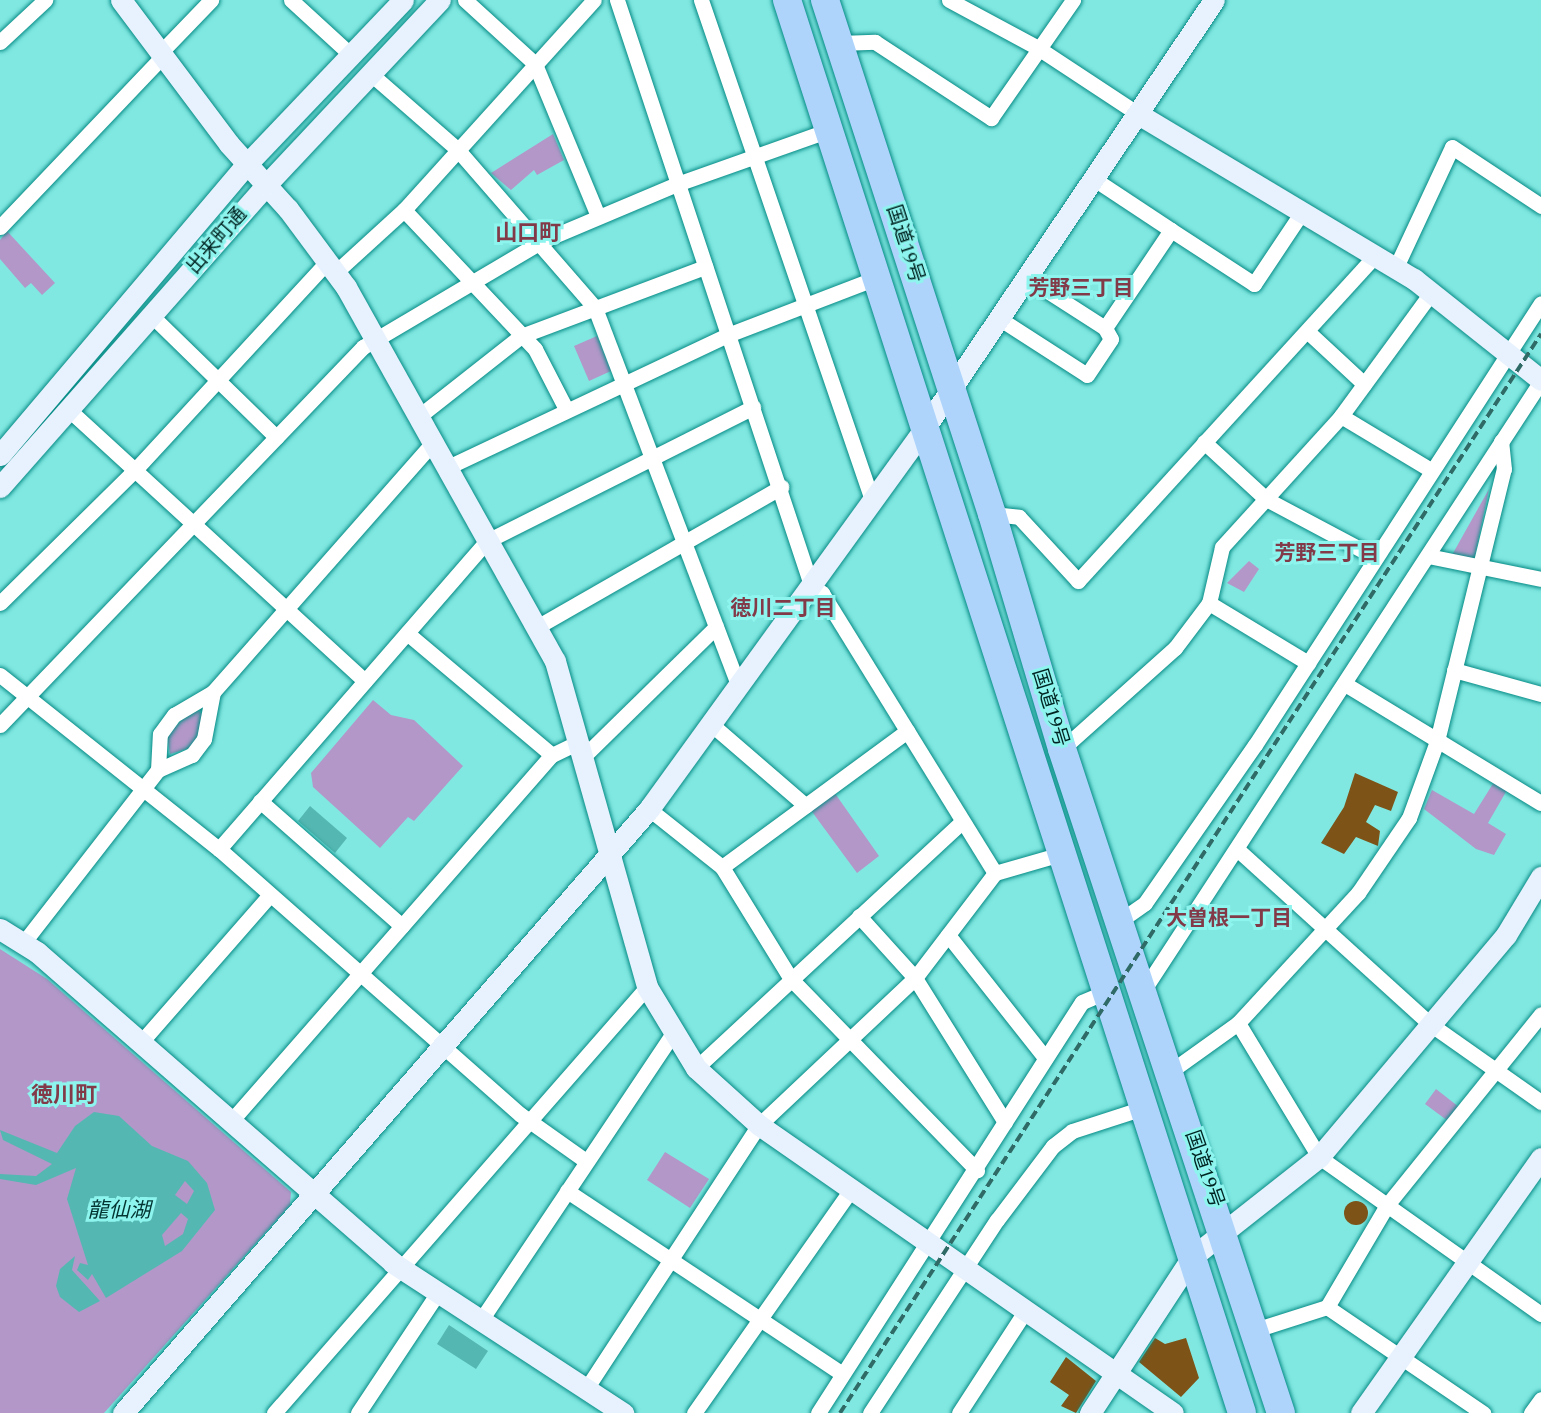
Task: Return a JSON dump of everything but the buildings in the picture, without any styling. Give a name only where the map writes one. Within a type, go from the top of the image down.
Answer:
[{"type":"highway","name":"国道19号","points":[[787,0],[827,131],[876,278],[922,432],[1242,1413]]},
{"type":"highway","name":"国道19号","points":[[825,0],[992,514],[1062,749],[1224,1231],[1281,1413]]},
{"type":"street","points":[[0,42],[45,0]]},
{"type":"street","points":[[121,0],[247,164],[332,267],[432,444],[448,467],[487,542],[555,661],[609,861],[647,987],[672,1035],[696,1068],[759,1125],[853,1187],[964,1269],[1173,1413]]},
{"type":"street","points":[[0,227],[211,0]]},
{"type":"street","points":[[291,0],[351,54]]},
{"type":"street","name":"出来町通","points":[[2,449],[247,164],[403,0]]},
{"type":"street","name":"出来町通","points":[[0,488],[67,408],[266,185],[440,0]]},
{"type":"street","points":[[465,0],[535,64],[598,216]]},
{"type":"street","points":[[0,603],[134,471],[217,379],[332,267],[404,210],[594,0]]},
{"type":"street","points":[[617,0],[677,184],[781,487],[811,585],[822,594],[995,873]]},
{"type":"street","points":[[701,0],[872,500]]},
{"type":"street","points":[[950,0],[1038,48],[1138,114],[1396,267],[1541,381],[1143,991]]},
{"type":"street","points":[[839,43],[875,42],[991,118],[1073,0]]},
{"type":"street","points":[[135,1409],[315,1196],[609,861],[649,809],[922,432],[1214,0]]},
{"type":"street","points":[[371,74],[457,149],[542,241],[595,308],[625,382],[738,685]]},
{"type":"street","points":[[0,725],[194,527],[276,437],[375,340],[542,241],[677,184],[827,131]]},
{"type":"street","points":[[1396,267],[1452,147],[1541,206]]},
{"type":"street","points":[[1094,179],[1254,284],[1302,212]]},
{"type":"street","points":[[404,210],[535,349],[565,407]]},
{"type":"street","points":[[1105,328],[1170,230]]},
{"type":"street","points":[[992,514],[1019,517],[1078,580],[1375,256]]},
{"type":"street","points":[[418,417],[521,336],[705,267]]},
{"type":"street","points":[[448,467],[565,407],[730,334],[876,278]]},
{"type":"street","points":[[1000,319],[1087,375],[1111,339],[1105,328],[1027,278]]},
{"type":"street","points":[[1062,749],[1175,648],[1209,603],[1222,547],[1341,416],[1431,293]]},
{"type":"street","points":[[1121,920],[1145,903],[1308,663],[1373,556],[1541,303]]},
{"type":"street","points":[[151,315],[276,437]]},
{"type":"street","points":[[1307,331],[1364,384]]},
{"type":"street","points":[[219,849],[487,542],[753,407]]},
{"type":"street","points":[[67,408],[194,527],[289,609],[365,681]]},
{"type":"street","points":[[1341,416],[1431,470]]},
{"type":"street","points":[[1171,1071],[1238,1023],[1325,929],[1394,843],[1437,741],[1504,469],[1501,441]]},
{"type":"street","points":[[1204,442],[1266,499],[1373,556]]},
{"type":"street","points":[[158,770],[160,734],[174,715],[213,692],[289,609],[432,444]]},
{"type":"street","points":[[535,628],[781,487]]},
{"type":"street","points":[[1428,556],[1541,579]]},
{"type":"street","points":[[1209,603],[1308,663]]},
{"type":"street","points":[[232,1120],[552,756],[579,751],[716,627]]},
{"type":"street","points":[[407,633],[552,756]]},
{"type":"street","points":[[1454,670],[1541,694]]},
{"type":"street","points":[[0,675],[219,849],[529,1121],[586,1161]]},
{"type":"street","points":[[1345,684],[1541,803]]},
{"type":"street","points":[[24,942],[158,770],[192,755],[204,739],[213,692]]},
{"type":"street","points":[[711,724],[806,806]]},
{"type":"street","points":[[722,867],[907,731]]},
{"type":"street","points":[[260,801],[402,926]]},
{"type":"street","points":[[649,809],[722,867],[791,979],[847,1041],[977,1170]]},
{"type":"street","points":[[696,1068],[962,822]]},
{"type":"street","points":[[1237,849],[1430,1024],[1541,1102]]},
{"type":"street","points":[[586,1389],[759,1125],[915,978],[995,873],[1061,854]]},
{"type":"street","points":[[1090,1413],[1191,1257],[1318,1157],[1506,935],[1539,887]]},
{"type":"street","points":[[142,1041],[270,895]]},
{"type":"street","points":[[860,916],[915,978],[1005,1122]]},
{"type":"street","points":[[0,929],[24,942],[142,1041],[315,1196],[401,1268],[623,1413]]},
{"type":"street","points":[[948,935],[1045,1059]]},
{"type":"street","points":[[274,1413],[647,987]]},
{"type":"street","points":[[818,1413],[977,1170],[1082,1002],[1106,992]]},
{"type":"street","points":[[1255,1330],[1327,1307],[1387,1205],[1541,1014]]},
{"type":"street","points":[[1238,1023],[1318,1157],[1541,1314]]},
{"type":"street","points":[[481,1320],[672,1035]]},
{"type":"street","points":[[870,1413],[964,1269],[1062,1137],[1143,1108]]},
{"type":"street","points":[[1361,1413],[1541,1158]]},
{"type":"street","points":[[694,1413],[853,1187]]},
{"type":"street","points":[[567,1191],[842,1374]]},
{"type":"street","points":[[358,1413],[439,1291]]},
{"type":"street","points":[[1327,1307],[1398,1358],[1409,1361],[1483,1413]]},
{"type":"street","points":[[958,1413],[1026,1310]]},
{"type":"street","points":[[1531,1413],[1541,1399]]},
{"type":"shaded area","points":[[553,134],[564,160],[537,175],[534,170],[511,190],[491,173]]},
{"type":"shaded area","points":[[7,231],[55,283],[42,295],[31,283],[25,288],[0,259],[0,240]]},
{"type":"shaded area","points":[[597,336],[611,371],[589,381],[574,346]]},
{"type":"shaded area","points":[[1489,489],[1475,556],[1471,561],[1452,555]]},
{"type":"shaded area","points":[[1249,561],[1259,569],[1244,592],[1227,583]]},
{"type":"shaded area","points":[[373,700],[391,715],[414,720],[463,766],[414,821],[408,817],[380,848],[313,787],[311,773]]},
{"type":"shaded area","points":[[199,711],[203,715],[200,734],[190,748],[170,754],[167,735],[190,712]]},
{"type":"shaded area","points":[[1494,782],[1507,790],[1488,823],[1506,834],[1494,855],[1476,849],[1424,809],[1432,790],[1474,814]]},
{"type":"shaded area","points":[[834,792],[879,856],[857,873],[810,809]]},
{"type":"shaded area","points":[[0,949],[47,979],[291,1192],[290,1205],[104,1413],[0,1413]]},
{"type":"shaded area","points":[[1436,1089],[1459,1107],[1448,1121],[1425,1104]]},
{"type":"shaded area","points":[[665,1152],[709,1179],[690,1208],[647,1180]]},
{"type":"water","points":[[310,806],[347,838],[335,853],[298,821]]},
{"type":"water","name":"龍仙湖","points":[[94,1112],[119,1116],[152,1146],[188,1161],[207,1183],[215,1210],[182,1251],[106,1298],[92,1274],[88,1280],[77,1270],[80,1263],[88,1265],[67,1199],[76,1168],[36,1185],[0,1179],[0,1174],[36,1176],[52,1164],[3,1140],[0,1130],[57,1153],[75,1126]],"holes":[[[185,1181],[194,1191],[187,1204],[175,1195]],[[181,1213],[188,1219],[183,1234],[165,1246],[162,1235]]]},
{"type":"water","points":[[75,1256],[72,1270],[100,1301],[79,1312],[60,1297],[56,1286],[60,1269]]},
{"type":"water","points":[[449,1325],[488,1351],[476,1369],[437,1344]]},
{"type":"railway","points":[[840,1413],[1541,334]]},
{"type":"district","name":"山口町","points":[[528,234]]},
{"type":"district","name":"芳野三丁目","points":[[1081,289]]},
{"type":"district","name":"芳野三丁目","points":[[1327,554]]},
{"type":"district","name":"徳川二丁目","points":[[783,609]]},
{"type":"district","name":"大曽根一丁目","points":[[1229,919]]},
{"type":"district","name":"徳川町","points":[[64,1096]]}]
